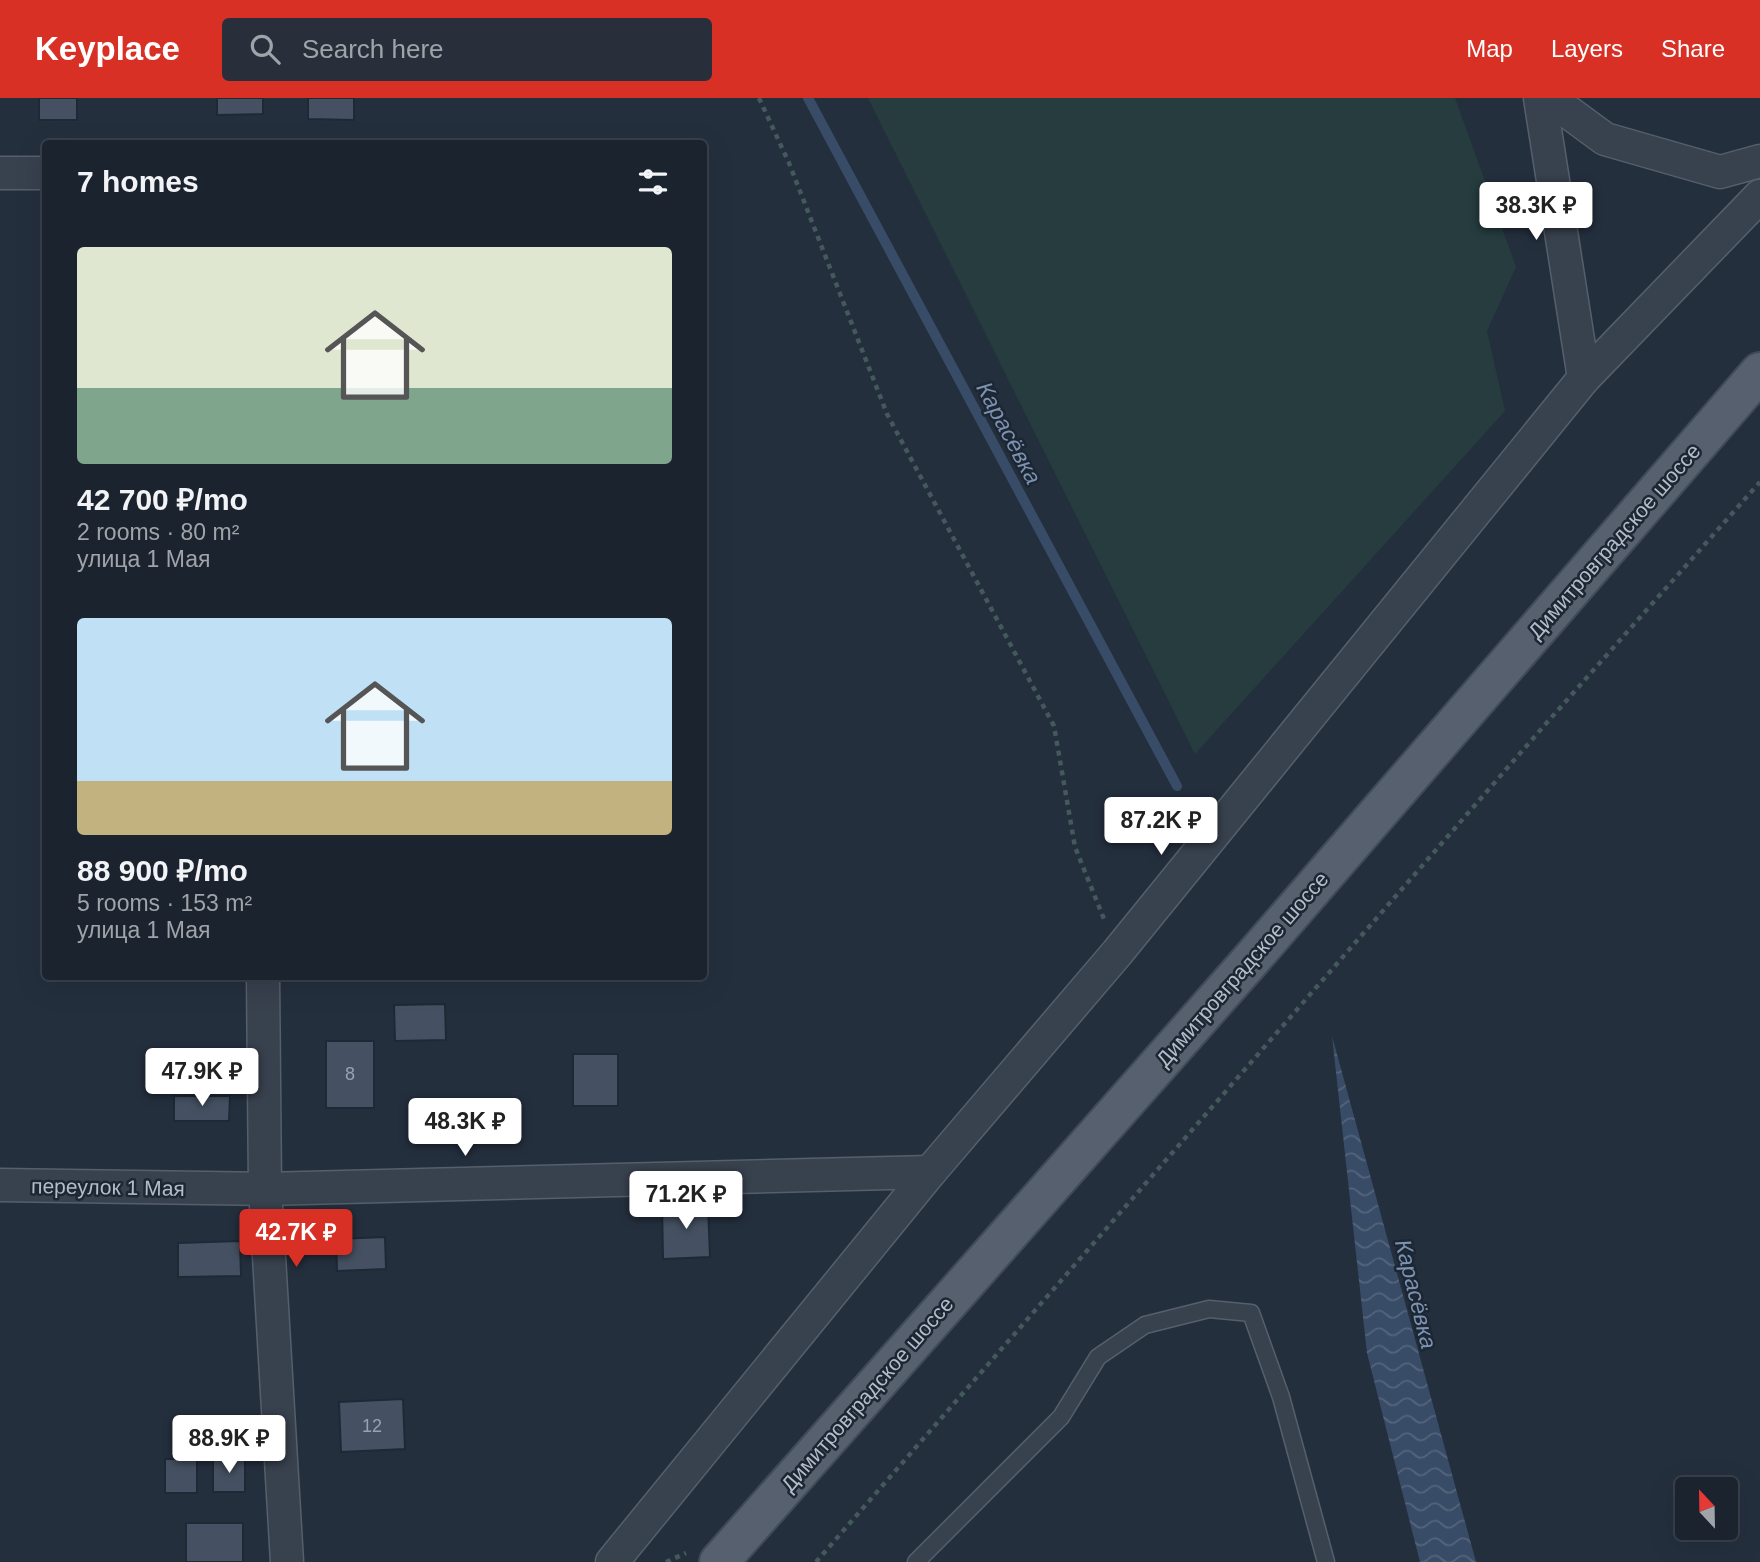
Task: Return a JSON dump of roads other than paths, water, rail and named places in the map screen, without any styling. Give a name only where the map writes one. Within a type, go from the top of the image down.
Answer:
[{"type":"main road","name":"Димитровградское шоссе","points":[[719,1562],[1241,971],[1760,372]]},
{"type":"street","points":[[1540,98],[1584,378]]},
{"type":"street","points":[[1549,98],[1605,139],[1720,172],[1760,161]]},
{"type":"street","points":[[0,173],[42,173]]},
{"type":"street","points":[[612,1562],[930,1172],[1117,953],[1584,378],[1760,196]]},
{"type":"street","points":[[263,980],[265,1189],[287,1562]]},
{"type":"street","name":"переулок 1 Мая","points":[[0,1185],[265,1189],[930,1172]]},
{"type":"lane","points":[[916,1562],[1061,1417],[1098,1357],[1145,1325],[1209,1309],[1251,1313],[1282,1397],[1326,1562]]},
{"type":"water","points":[[1332,1036],[1476,1562],[1420,1562],[1367,1353]]},
{"type":"waterway","name":"Карасёвка","points":[[808,98],[1177,786]]}]
